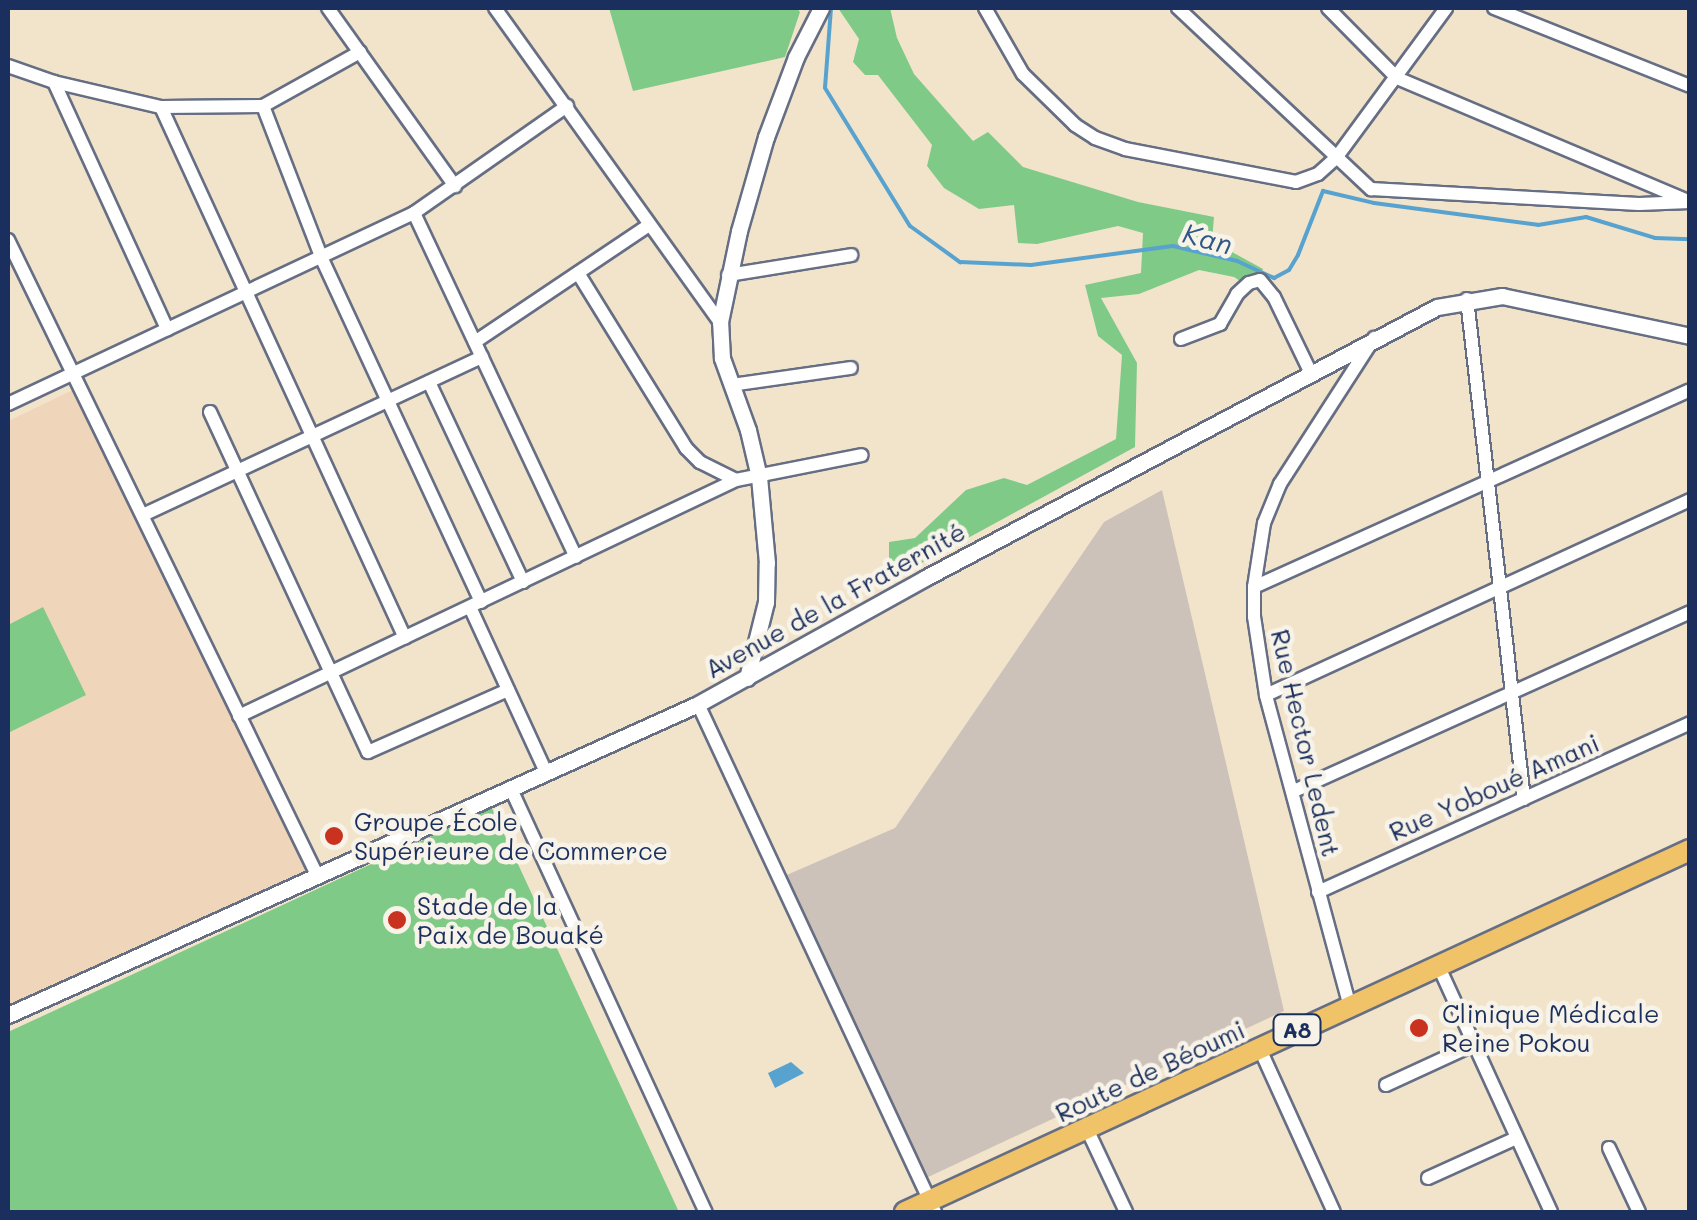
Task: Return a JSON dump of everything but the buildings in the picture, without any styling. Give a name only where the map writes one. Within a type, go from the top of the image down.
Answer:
[{"type":"main road","name":"Route de Béoumi","points":[[905,1212],[932,1207],[1258,1047],[1690,850]]},
{"type":"street","points":[[328,8],[455,186]]},
{"type":"street","points":[[495,8],[720,322]]},
{"type":"street","points":[[748,678],[766,602],[759,477],[748,430],[722,358],[720,322],[728,275],[766,136],[796,57],[821,8]]},
{"type":"street","points":[[986,8],[1024,74],[1074,125],[1095,138],[1126,148],[1296,182],[1318,174],[1336,158],[1446,8]]},
{"type":"street","points":[[1178,8],[1371,189],[1690,202]]},
{"type":"street","points":[[1328,8],[1397,78],[1690,202]]},
{"type":"street","points":[[1494,8],[1690,86]]},
{"type":"street","points":[[8,66],[54,82],[161,107],[263,106],[360,52]]},
{"type":"street","points":[[54,82],[167,329]]},
{"type":"street","points":[[263,106],[322,259],[546,772]]},
{"type":"street","points":[[8,404],[414,213],[567,106]]},
{"type":"street","points":[[161,107],[405,638]]},
{"type":"street","points":[[414,213],[576,557]]},
{"type":"street","points":[[474,342],[648,225]]},
{"type":"street","points":[[8,240],[318,877]]},
{"type":"street","points":[[728,275],[852,254]]},
{"type":"street","points":[[578,272],[686,448],[700,462],[736,480]]},
{"type":"street","points":[[1180,338],[1220,324],[1237,294],[1249,283],[1260,280],[1274,297],[1310,371]]},
{"type":"street","points":[[1467,299],[1524,799]]},
{"type":"street","name":"Avenue de la Fraternité","points":[[8,1016],[698,704],[1375,336],[1437,307],[1467,299],[1534,300],[1690,336]]},
{"type":"street","name":"Rue Hector Ledent","points":[[1350,1007],[1266,695],[1255,632],[1254,587],[1264,523],[1280,484],[1375,336]]},
{"type":"street","points":[[142,515],[482,357]]},
{"type":"street","points":[[731,385],[851,368]]},
{"type":"street","points":[[429,382],[523,582]]},
{"type":"street","points":[[1254,587],[1690,390]]},
{"type":"street","points":[[210,412],[368,752],[508,690]]},
{"type":"street","points":[[239,716],[736,480],[862,455]]},
{"type":"street","points":[[1266,695],[1690,500]]},
{"type":"street","points":[[1294,791],[1690,612]]},
{"type":"street","points":[[698,704],[932,1207]]},
{"type":"street","name":"Rue Yoboué Amani","points":[[1318,892],[1690,723]]},
{"type":"street","points":[[511,789],[706,1212]]},
{"type":"street","points":[[1438,965],[1551,1212]]},
{"type":"street","points":[[1386,1085],[1474,1044]]},
{"type":"street","points":[[1258,1047],[1334,1212]]},
{"type":"street","points":[[1087,1128],[1126,1212]]},
{"type":"street","points":[[1428,1178],[1516,1138]]},
{"type":"street","points":[[1609,1148],[1638,1212]]},
{"type":"shaded area","points":[[77,388],[307,872],[8,1010],[8,421]]},
{"type":"shaded area","points":[[1162,490],[1284,1011],[926,1178],[782,877],[895,828],[1104,522]]},
{"type":"green space","points":[[609,8],[797,8],[800,12],[785,57],[633,91]]},
{"type":"green space","points":[[838,8],[890,8],[897,38],[914,74],[973,141],[988,132],[1023,167],[1138,202],[1214,217],[1212,241],[1263,269],[1254,290],[1234,277],[1199,270],[1139,294],[1101,298],[1137,363],[1135,447],[889,581],[889,542],[915,538],[966,490],[1004,478],[1027,485],[1116,439],[1122,355],[1098,336],[1085,285],[1141,273],[1143,233],[1118,226],[1037,244],[1018,243],[1014,205],[979,209],[944,188],[927,166],[932,145],[878,75],[865,75],[853,62],[859,39]]},
{"type":"green space","points":[[43,607],[86,695],[8,733],[8,625]]},
{"type":"green space","name":"Stade de la Paix de Bouaké","points":[[492,808],[679,1212],[8,1212],[8,1032]]},
{"type":"water","points":[[791,1062],[804,1073],[775,1088],[768,1073]]},
{"type":"waterway","name":"Kan","points":[[831,8],[825,88],[910,226],[960,262],[1031,265],[1173,246],[1237,261],[1274,278],[1289,270],[1298,255],[1323,191],[1374,203],[1538,225],[1586,217],[1655,238],[1690,239]]},
{"type":"place","name":"Groupe École Supérieure de Commerce","points":[[334,836]]},
{"type":"place","name":"Stade de la Paix de Bouaké","points":[[397,920]]},
{"type":"place","name":"Clinique Médicale Reine Pokou","points":[[1419,1028]]}]
